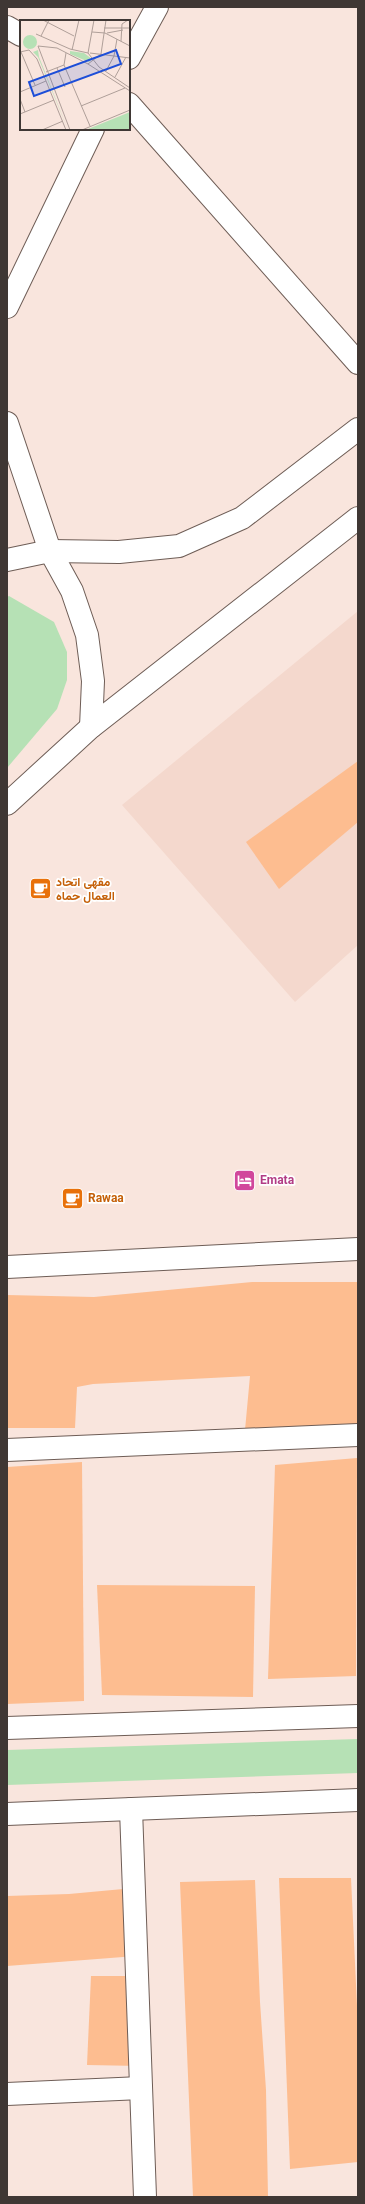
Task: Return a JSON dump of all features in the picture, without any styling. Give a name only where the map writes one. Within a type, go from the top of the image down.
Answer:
[{"type":"main road","points":[[130,56],[157,7]]},
{"type":"main road","points":[[7,27],[20,34]]},
{"type":"main road","points":[[130,105],[358,363]]},
{"type":"main road","points":[[7,307],[93,130]]},
{"type":"main road","points":[[7,423],[50,551],[72,592],[86,635],[93,681],[91,727]]},
{"type":"main road","points":[[7,560],[50,551],[119,552],[179,546],[242,518],[358,430]]},
{"type":"main road","points":[[7,804],[91,727],[358,518]]},
{"type":"main road","points":[[7,1267],[358,1249]]},
{"type":"main road","points":[[7,1450],[358,1435]]},
{"type":"main road","points":[[7,1728],[358,1716]]},
{"type":"main road","points":[[7,1814],[358,1800]]},
{"type":"main road","points":[[131,1809],[145,2197]]},
{"type":"main road","points":[[7,2094],[141,2088]]},
{"type":"shaded area","points":[[358,611],[358,945],[295,1002],[122,805]]},
{"type":"green space","points":[[9,596],[54,622],[67,652],[67,680],[57,709],[7,768],[7,597]]},
{"type":"green space","points":[[358,1739],[358,1773],[7,1785],[7,1750]]},
{"type":"building","points":[[358,761],[358,822],[279,889],[246,842]]},
{"type":"building","points":[[252,1282],[358,1282],[357,1425],[245,1430],[250,1376],[93,1384],[77,1387],[75,1428],[7,1428],[7,1295],[94,1297]]},
{"type":"building","points":[[357,1458],[356,1676],[268,1679],[275,1465]]},
{"type":"building","points":[[82,1462],[84,1701],[7,1704],[7,1467]]},
{"type":"building","points":[[97,1585],[255,1586],[253,1697],[102,1695]]},
{"type":"building","points":[[279,1878],[351,1878],[358,2027],[358,2162],[290,2169]]},
{"type":"building","points":[[255,1880],[260,2002],[266,2090],[268,2197],[193,2197],[180,1882]]},
{"type":"building","points":[[134,1888],[136,1956],[7,1966],[7,1896],[69,1894]]},
{"type":"building","points":[[91,1976],[137,1976],[140,2066],[87,2065]]},
{"type":"place","name":"مقهى اتحاد العمال حماه","points":[[40,889]]},
{"type":"place","name":"Emata","points":[[245,1180]]},
{"type":"place","name":"Rawaa","points":[[72,1198]]}]
